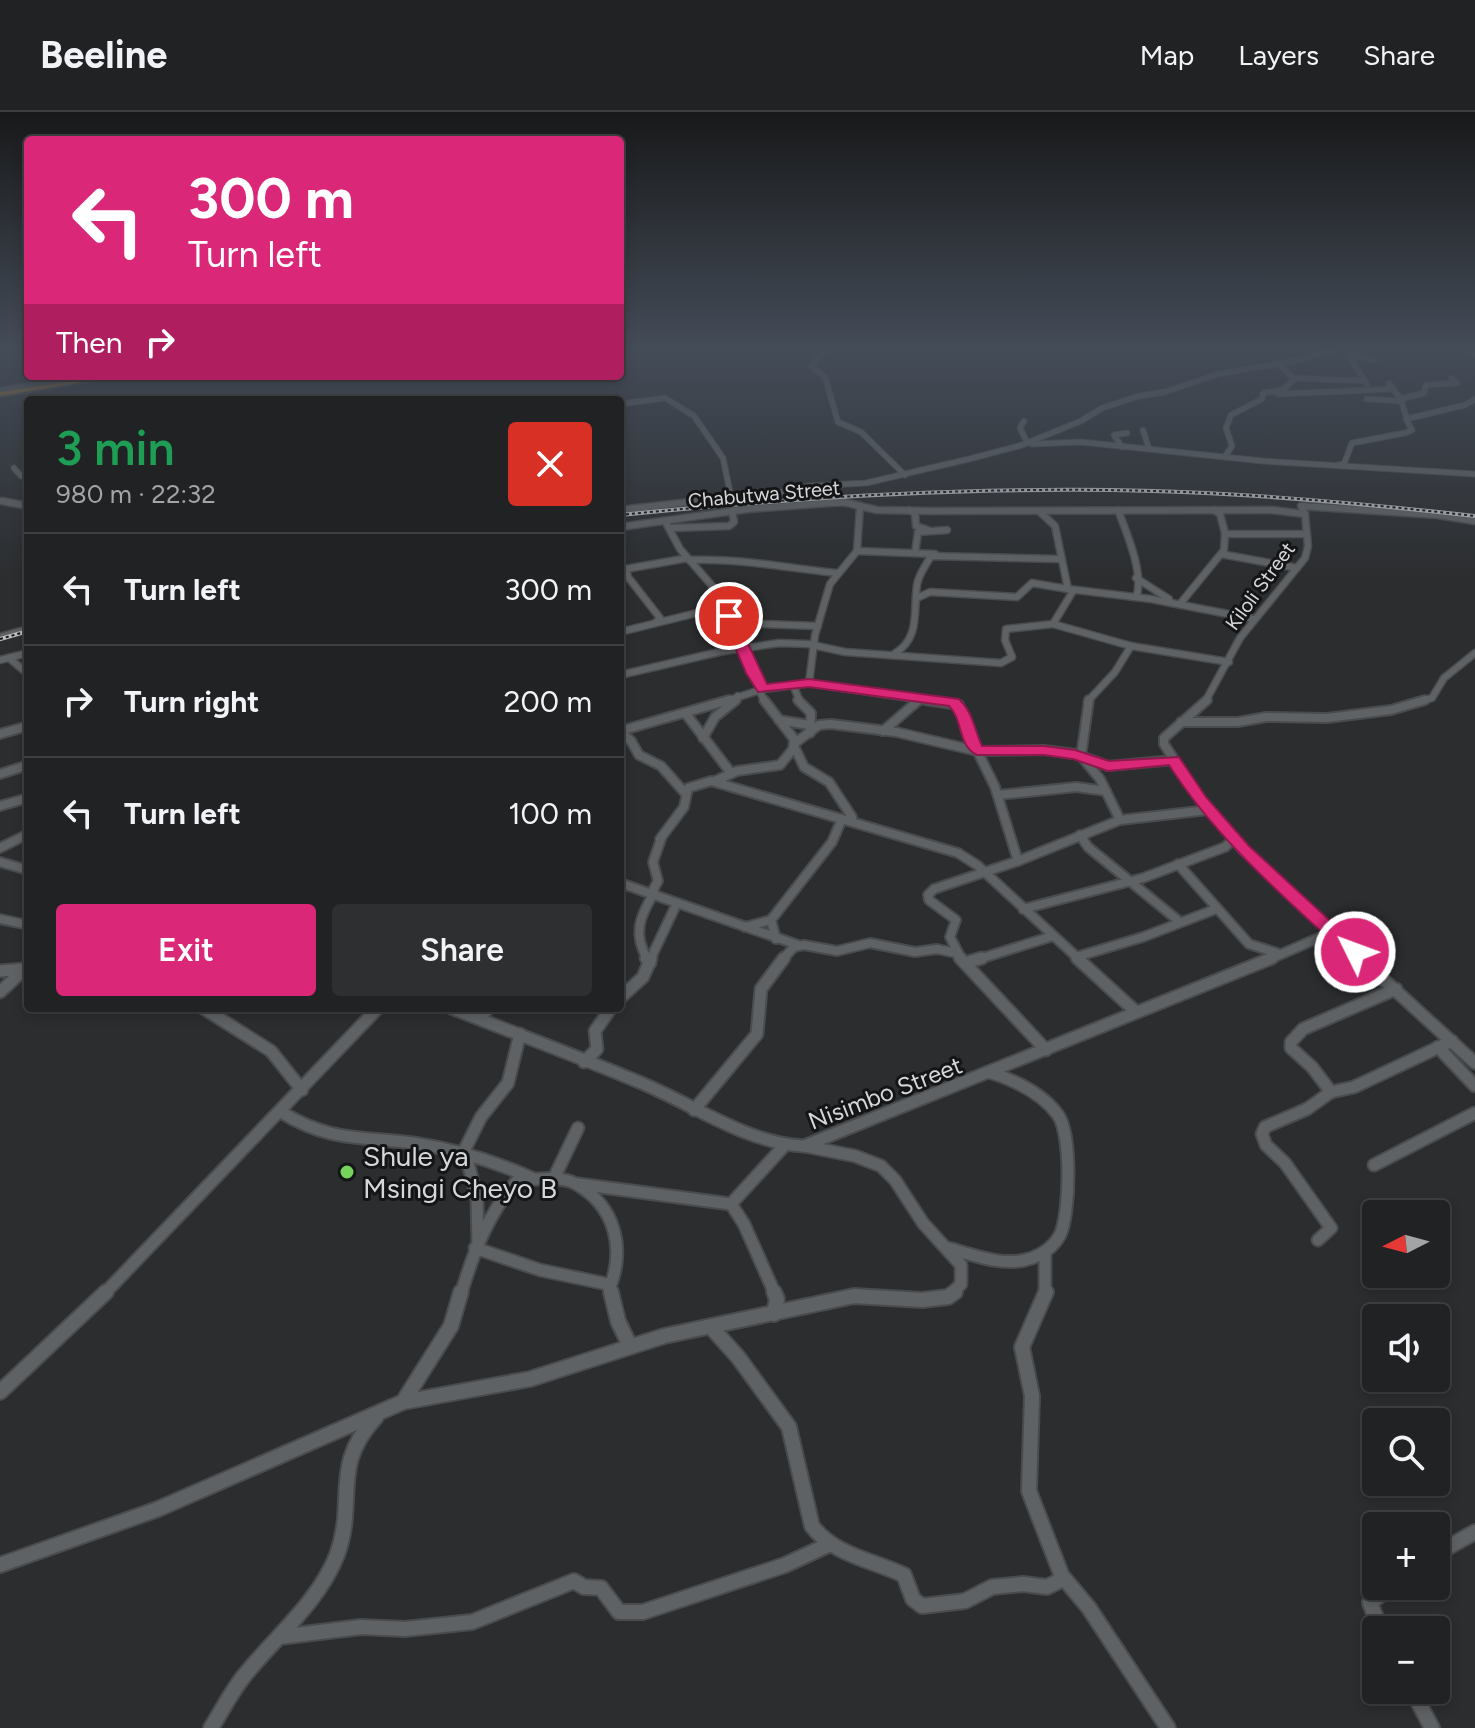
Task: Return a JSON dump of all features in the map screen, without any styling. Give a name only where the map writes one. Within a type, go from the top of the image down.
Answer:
[{"type":"street","points":[[699,425],[723,458],[731,497]]},
{"type":"street","points":[[843,425],[861,432],[905,475]]},
{"type":"street","points":[[1021,425],[1027,442]]},
{"type":"street","points":[[1020,446],[1070,425]]},
{"type":"street","points":[[1226,425],[1232,446],[1226,455]]},
{"type":"street","points":[[1335,465],[1344,464],[1352,443],[1411,431],[1409,425]]},
{"type":"street","points":[[1143,430],[1149,449]]},
{"type":"street","points":[[1122,447],[1114,435],[1127,433]]},
{"type":"street","points":[[624,510],[784,492],[809,486],[866,483],[1020,446],[1060,442],[1399,472],[1474,475]]},
{"type":"street","points":[[14,468],[24,476]]},
{"type":"street","points":[[0,501],[24,505]]},
{"type":"street","name":"Chabutwa Street","points":[[624,526],[732,510],[834,503],[860,506],[857,551]]},
{"type":"street","name":"Kiloli Street","points":[[860,506],[877,510],[1273,510],[1305,514],[1307,553],[1240,638],[1204,704],[1164,738],[1174,760]]},
{"type":"street","points":[[1305,514],[1301,506],[1438,515],[1475,521]]},
{"type":"street","points":[[671,528],[729,526],[734,522],[732,510]]},
{"type":"street","points":[[909,510],[915,513],[916,526],[930,530]]},
{"type":"street","points":[[1118,510],[1129,534],[1139,593],[1136,597]]},
{"type":"street","points":[[1178,604],[1224,550],[1225,534],[1220,514],[1214,510]]},
{"type":"street","points":[[1038,511],[1048,516],[1058,533],[1060,559],[1070,590],[1053,624]]},
{"type":"street","points":[[665,521],[671,528],[675,542],[721,596],[726,605],[725,612],[745,648],[761,690],[795,745],[804,767],[828,781],[851,815],[771,920],[745,927]]},
{"type":"street","points":[[915,553],[918,532],[947,530]]},
{"type":"street","points":[[1225,534],[1307,534]]},
{"type":"street","points":[[809,683],[824,598],[837,573],[857,551],[1060,559]]},
{"type":"street","points":[[885,655],[901,652],[906,647],[916,622],[921,571],[928,559],[938,554]]},
{"type":"street","points":[[1221,554],[1297,568]]},
{"type":"street","points":[[624,569],[689,559],[732,558],[748,564],[837,573]]},
{"type":"street","points":[[624,571],[658,621]]},
{"type":"street","points":[[1136,578],[1178,604]]},
{"type":"street","points":[[917,598],[930,592],[1017,597],[1030,583],[1035,583],[1136,597],[1254,619]]},
{"type":"street","points":[[624,631],[709,610],[725,612]]},
{"type":"street","points":[[733,623],[818,626]]},
{"type":"street","points":[[624,674],[779,643],[885,655],[1006,663],[1012,657],[1005,640],[1006,629],[1053,624],[1131,646],[1229,662]]},
{"type":"street","points":[[0,637],[24,630]]},
{"type":"street","points":[[1120,820],[1106,791],[1081,756],[1086,703],[1115,672],[1131,646]]},
{"type":"street","points":[[1181,722],[1238,722],[1266,717],[1315,719],[1398,708],[1432,698],[1444,678],[1475,653]]},
{"type":"street","points":[[4,659],[24,654]]},
{"type":"street","points":[[4,659],[24,672]]},
{"type":"street","points":[[624,730],[761,690],[809,683],[959,705],[998,795],[1018,861]]},
{"type":"street","points":[[794,687],[798,700],[811,713],[810,729]]},
{"type":"street","points":[[703,738],[715,717],[733,705],[738,696]]},
{"type":"street","points":[[883,731],[921,698]]},
{"type":"street","points":[[686,714],[703,738],[716,749],[732,786]]},
{"type":"street","points":[[779,720],[810,729]]},
{"type":"street","points":[[685,793],[696,784],[715,781],[729,774],[780,765],[810,729],[824,724],[883,731],[977,751],[1044,750],[1117,766],[1174,760],[1208,810],[1234,839],[1475,1063]]},
{"type":"street","points":[[0,731],[24,727]]},
{"type":"street","points":[[624,735],[639,755],[661,766],[685,793],[684,807],[660,839],[653,862],[658,881],[652,887],[653,892],[638,925],[638,945],[650,963]]},
{"type":"street","points":[[0,774],[24,766]]},
{"type":"street","points":[[715,781],[958,853],[1135,1011]]},
{"type":"street","points":[[998,795],[1065,788],[1106,791]]},
{"type":"street","points":[[0,806],[24,799]]},
{"type":"street","points":[[1046,1050],[956,953],[950,937],[956,920],[929,900],[928,892],[1018,861],[1120,820],[1208,810]]},
{"type":"street","points":[[1080,835],[1088,847],[1180,922]]},
{"type":"street","points":[[0,848],[24,836]]},
{"type":"street","points":[[1023,909],[1133,881],[1225,847],[1234,839]]},
{"type":"street","points":[[0,862],[24,869]]},
{"type":"street","points":[[1178,864],[1249,944],[1280,954]]},
{"type":"street","points":[[624,884],[799,946],[837,951],[870,943],[915,952],[937,949],[956,953]]},
{"type":"street","points":[[624,995],[638,983],[650,963],[668,917],[677,903]]},
{"type":"street","points":[[1076,957],[1216,909]]},
{"type":"street","points":[[0,919],[24,924]]},
{"type":"street","points":[[771,920],[776,939]]},
{"type":"street","name":"Nisimbo Street","points":[[462,1012],[642,1083],[694,1110],[785,1145],[804,1146],[906,1103],[992,1073],[1135,1011],[1216,982],[1332,932]]},
{"type":"street","points":[[965,963],[1053,936]]},
{"type":"street","points":[[694,1110],[757,1034],[761,1020],[758,997],[762,988],[790,951],[799,946]]},
{"type":"street","points":[[2,990],[0,972],[24,968]]},
{"type":"street","points":[[2,990],[24,970]]},
{"type":"street","points":[[1331,1092],[1312,1067],[1291,1048],[1291,1042],[1303,1029],[1396,989]]},
{"type":"street","points":[[209,1012],[271,1051],[302,1090]]},
{"type":"street","points":[[0,1392],[113,1286],[374,1012]]},
{"type":"street","points":[[479,1018],[485,1012]]},
{"type":"street","points":[[584,1062],[597,1049],[595,1031],[608,1012]]},
{"type":"street","points":[[477,1247],[477,1199],[464,1153],[486,1109],[508,1083],[520,1034]]},
{"type":"street","points":[[1318,1240],[1330,1231],[1329,1225],[1285,1163],[1266,1145],[1262,1134],[1265,1127],[1307,1109],[1331,1092],[1354,1087],[1452,1041]]},
{"type":"street","points":[[1438,1047],[1475,1086]]},
{"type":"street","points":[[948,1248],[1017,1261],[1045,1252],[1062,1229],[1067,1156],[1064,1126],[1053,1111],[1020,1083],[992,1073]]},
{"type":"street","points":[[281,1112],[317,1134],[413,1143],[464,1153],[532,1178],[731,1204],[744,1224],[777,1299],[774,1314]]},
{"type":"street","points":[[1374,1165],[1475,1113]]},
{"type":"street","points":[[553,1180],[578,1128]]},
{"type":"street","points":[[731,1204],[785,1145]]},
{"type":"street","points":[[0,1565],[158,1509],[403,1402],[530,1379],[630,1346],[866,1294],[924,1300],[944,1298],[957,1291],[962,1280],[960,1262],[927,1230],[881,1166],[804,1146]]},
{"type":"street","points":[[403,1402],[451,1326],[477,1247],[512,1185],[532,1178]]},
{"type":"street","points":[[577,1184],[616,1224],[615,1274],[610,1287],[618,1321],[630,1346]]},
{"type":"street","points":[[477,1247],[540,1270],[610,1287]]},
{"type":"street","points":[[1045,1252],[1047,1289],[1022,1347],[1032,1396],[1029,1491],[1035,1513],[1046,1530],[1063,1577],[1089,1608],[1149,1705],[1168,1728]]},
{"type":"street","points":[[711,1327],[738,1357],[789,1427],[812,1526],[818,1536],[904,1575],[913,1599],[922,1606],[965,1601],[992,1587],[1023,1584],[1047,1587],[1063,1577]]},
{"type":"street","points":[[211,1728],[242,1680],[279,1637],[333,1564],[346,1516],[347,1456],[364,1427],[382,1412]]},
{"type":"street","points":[[1450,1546],[1475,1532]]},
{"type":"street","points":[[279,1637],[361,1627],[405,1629],[472,1622],[574,1581],[584,1587],[601,1588],[619,1612],[643,1612],[785,1565],[830,1544]]},
{"type":"street","points":[[1419,1704],[1432,1728]]},
{"type":"railway","points":[[624,515],[887,494],[1087,490],[1274,497],[1475,516]]},
{"type":"railway","points":[[0,639],[24,632]]},
{"type":"place","name":"Shule ya Msingi Cheyo B","points":[[347,1172]]},
{"type":"route","points":[[729,616],[763,689],[809,683],[954,702],[963,711],[965,726],[977,751],[1044,750],[1075,754],[1108,766],[1174,760],[1200,800],[1243,850],[1355,952]]}]
